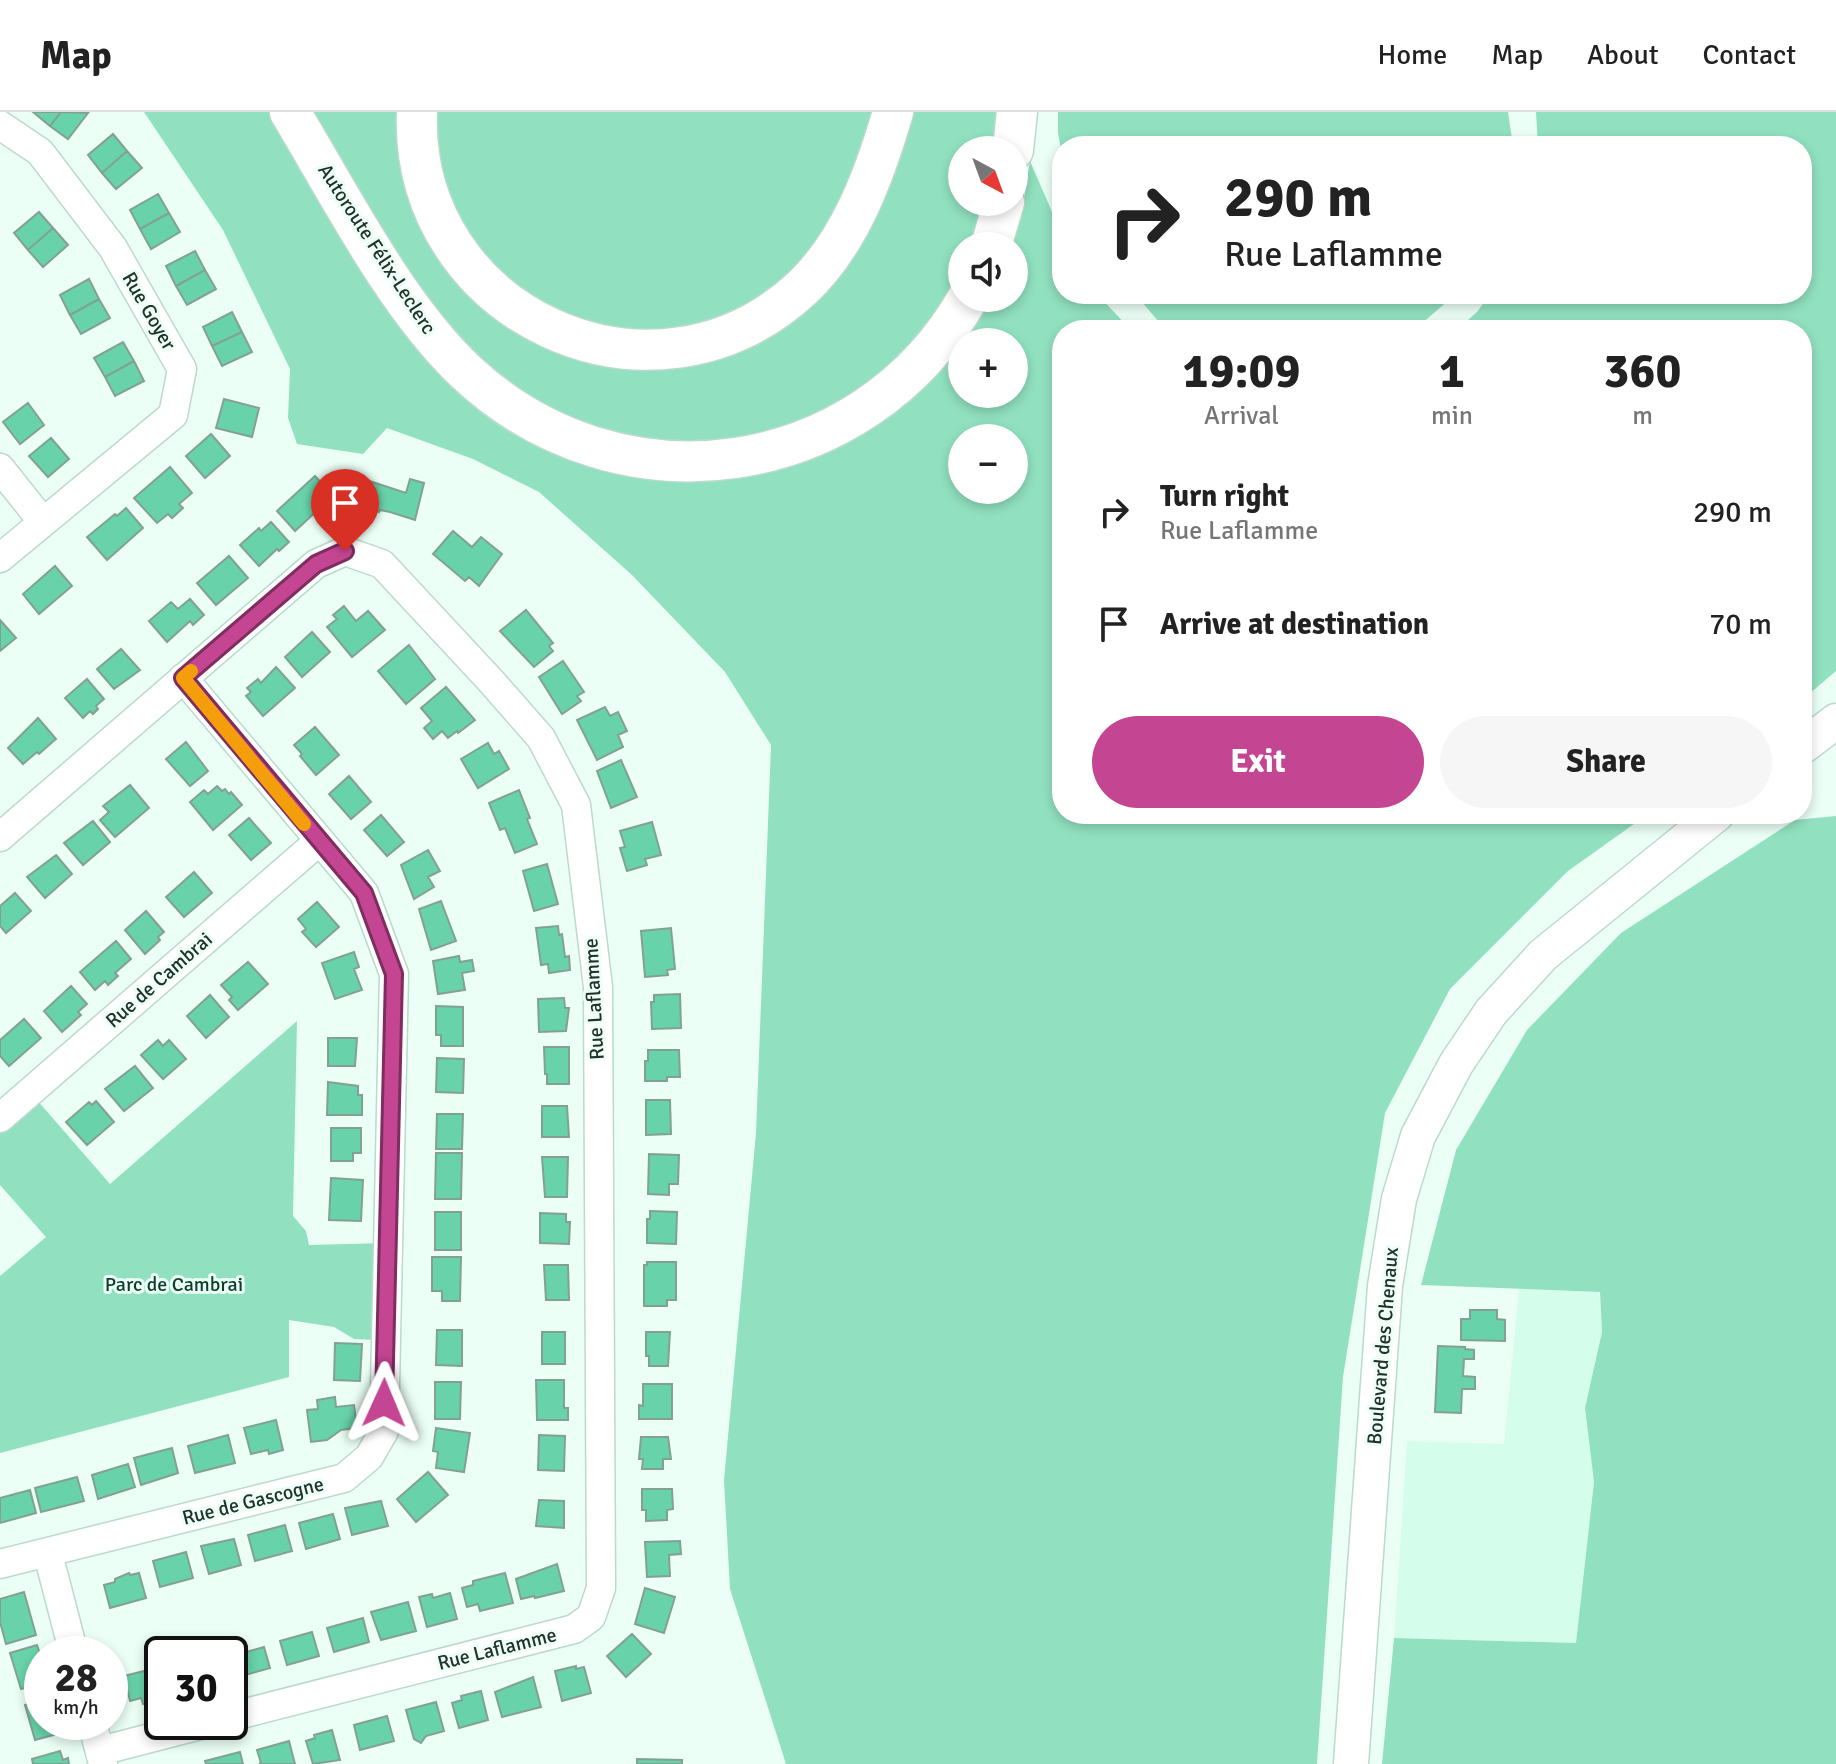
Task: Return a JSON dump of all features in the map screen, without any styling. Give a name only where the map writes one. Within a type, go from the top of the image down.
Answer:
[{"type":"highway","name":"Autoroute Félix-Leclerc","points":[[290,112],[390,277],[446,352],[483,387],[522,417],[598,449],[646,459],[697,462],[751,457],[798,444],[844,422],[895,387],[939,342],[959,312]]},
{"type":"highway","points":[[417,112],[419,153],[430,199],[449,239],[477,277],[513,308],[551,330],[604,346],[648,350],[683,347],[724,336],[774,311],[803,288],[824,264],[852,219],[884,143],[893,112]]},
{"type":"highway","points":[[1014,136],[1017,112]]},
{"type":"main road","points":[[1812,739],[1836,721]]},
{"type":"main road","name":"Boulevard des Chenaux","points":[[1351,1764],[1385,1286],[1399,1199],[1418,1136],[1456,1064],[1491,1012],[1533,966],[1638,875],[1704,824]]},
{"type":"street","name":"Rue Goyer","points":[[0,125],[40,152],[113,248],[182,369],[173,415],[0,558]]},
{"type":"street","points":[[0,468],[43,522]]},
{"type":"street","name":"Rue Laflamme","points":[[0,837],[316,564],[345,551],[382,564],[541,738],[576,805],[598,987],[601,1588],[591,1617],[574,1629],[248,1712]]},
{"type":"street","name":"Rue de Gascogne","points":[[0,1564],[344,1478],[369,1457],[384,1431],[394,974],[364,893],[183,678]]},
{"type":"street","name":"Rue de Cambrai","points":[[0,1118],[318,842]]},
{"type":"street","points":[[48,1554],[69,1636]]},
{"type":"street","points":[[102,1757],[155,1740]]},
{"type":"shaded area","points":[[1519,1289],[1599,1292],[1602,1332],[1585,1408],[1594,1482],[1576,1643],[1394,1638],[1407,1441],[1504,1444]]},
{"type":"green space","points":[[144,112],[270,112],[388,302],[421,349],[458,393],[496,424],[539,448],[585,465],[633,476],[682,481],[732,479],[780,470],[826,454],[863,434],[898,408],[948,359],[948,408],[1028,408],[1028,328],[972,328],[982,312],[1028,312],[1028,232],[1016,232],[1021,216],[1028,216],[1030,161],[1052,212],[1052,304],[1106,304],[1122,320],[1052,320],[1052,824],[1634,824],[1568,871],[1450,989],[1385,1113],[1343,1377],[1317,1764],[786,1764],[730,1589],[724,1480],[756,1133],[771,745],[725,672],[632,575],[539,492],[473,459],[387,428],[363,454],[297,444],[288,418],[290,369],[223,230]]},
{"type":"green space","points":[[308,112],[406,112],[409,170],[531,337],[757,340],[906,112],[996,112],[994,136],[948,136],[948,216],[980,216],[975,232],[948,232],[946,304],[896,369],[837,412],[739,444],[654,446],[577,428],[498,383],[436,321]]},
{"type":"green space","points":[[436,112],[873,112],[867,149],[830,235],[779,297],[703,333],[638,335],[541,312],[475,252],[430,151]]},
{"type":"green space","points":[[1058,112],[1508,112],[1512,136],[1059,136]]},
{"type":"green space","points":[[1536,112],[1836,112],[1836,671],[1812,691],[1812,320],[1468,320],[1483,304],[1812,304],[1812,136],[1537,136]]},
{"type":"green space","points":[[1144,304],[1444,304],[1426,320],[1157,320]]},
{"type":"green space","points":[[1836,816],[1836,1764],[1382,1764],[1394,1638],[1576,1643],[1594,1482],[1585,1408],[1602,1332],[1600,1292],[1421,1285],[1456,1150],[1527,1030],[1621,933],[1789,824],[1812,824],[1812,818]]},
{"type":"green space","name":"Parc de Cambrai","points":[[297,1021],[293,1216],[306,1231],[309,1245],[388,1243],[376,1340],[354,1339],[334,1327],[289,1320],[289,1377],[0,1453],[0,1276],[46,1237],[0,1185],[0,1118],[30,1092],[110,1184]]},
{"type":"building","points":[[33,112],[61,112],[50,126]]},
{"type":"building","points":[[61,112],[88,113],[68,139],[50,126]]},
{"type":"building","points":[[113,134],[127,151],[102,173],[88,155]]},
{"type":"building","points":[[127,151],[142,168],[116,189],[102,173]]},
{"type":"building","points":[[158,194],[169,213],[140,229],[130,210]]},
{"type":"building","points":[[39,212],[53,228],[28,250],[14,233]]},
{"type":"building","points":[[169,213],[180,232],[151,249],[140,229]]},
{"type":"building","points":[[53,228],[68,245],[43,267],[28,250]]},
{"type":"building","points":[[195,251],[205,270],[176,286],[166,266]]},
{"type":"building","points":[[205,270],[216,289],[187,305],[176,286]]},
{"type":"building","points":[[89,279],[99,299],[70,315],[60,295]]},
{"type":"building","points":[[99,299],[110,318],[81,334],[70,315]]},
{"type":"building","points":[[232,312],[242,332],[212,346],[203,327]]},
{"type":"building","points":[[242,332],[252,352],[222,366],[212,346]]},
{"type":"building","points":[[123,342],[134,361],[105,377],[94,358]]},
{"type":"building","points":[[134,361],[144,381],[115,396],[105,377]]},
{"type":"building","points":[[224,399],[259,408],[252,437],[216,428]]},
{"type":"building","points":[[28,403],[44,425],[20,444],[3,422]]},
{"type":"building","points":[[211,434],[230,456],[205,478],[186,456]]},
{"type":"building","points":[[51,438],[69,459],[48,477],[29,456]]},
{"type":"building","points":[[170,467],[192,493],[179,504],[183,508],[172,518],[168,514],[157,523],[134,498]]},
{"type":"building","points":[[348,474],[406,493],[410,479],[424,483],[415,520],[379,512],[340,497]]},
{"type":"building","points":[[315,476],[333,496],[295,531],[277,511]]},
{"type":"building","points":[[126,508],[143,528],[107,560],[87,537]]},
{"type":"building","points":[[271,522],[289,542],[259,566],[240,545]]},
{"type":"building","points":[[453,531],[472,547],[481,537],[502,554],[479,586],[469,577],[465,581],[433,554]]},
{"type":"building","points":[[229,556],[248,578],[216,605],[197,583]]},
{"type":"building","points":[[55,566],[72,586],[39,614],[23,594]]},
{"type":"building","points":[[190,599],[204,615],[193,625],[190,621],[167,642],[149,621],[171,602],[178,609]]},
{"type":"building","points":[[344,606],[356,621],[368,611],[385,630],[352,657],[327,627],[337,619],[333,615]]},
{"type":"building","points":[[526,610],[553,643],[549,646],[553,651],[534,667],[500,631]]},
{"type":"building","points":[[0,620],[16,638],[0,651]]},
{"type":"building","points":[[312,632],[330,652],[302,677],[285,657]]},
{"type":"building","points":[[409,645],[435,679],[406,704],[378,671]]},
{"type":"building","points":[[121,649],[140,670],[114,689],[97,669]]},
{"type":"building","points":[[563,661],[584,692],[577,696],[581,701],[562,714],[539,677]]},
{"type":"building","points":[[276,667],[295,688],[263,716],[246,696],[251,692],[247,688],[258,679],[261,683]]},
{"type":"building","points":[[87,679],[104,699],[93,714],[90,711],[83,718],[65,698]]},
{"type":"building","points":[[446,687],[475,720],[448,738],[442,731],[433,739],[424,728],[432,721],[421,708]]},
{"type":"building","points":[[605,707],[610,716],[618,712],[627,731],[618,735],[623,747],[597,760],[577,720]]},
{"type":"building","points":[[38,718],[56,739],[23,764],[8,748]]},
{"type":"building","points":[[315,727],[339,755],[316,775],[294,745]]},
{"type":"building","points":[[186,742],[208,771],[190,786],[166,759]]},
{"type":"building","points":[[488,743],[494,754],[499,751],[509,769],[478,788],[461,759]]},
{"type":"building","points":[[621,760],[637,797],[611,808],[597,771]]},
{"type":"building","points":[[349,776],[371,802],[351,819],[329,794]]},
{"type":"building","points":[[130,785],[149,808],[115,837],[100,820],[109,812],[103,806]]},
{"type":"building","points":[[217,786],[229,794],[231,792],[242,805],[213,830],[190,802],[204,790],[208,794]]},
{"type":"building","points":[[519,790],[537,844],[515,853],[505,828],[500,830],[489,803]]},
{"type":"building","points":[[381,815],[404,842],[387,856],[364,830]]},
{"type":"building","points":[[249,818],[271,843],[251,860],[229,835]]},
{"type":"building","points":[[93,821],[110,842],[83,865],[64,843]]},
{"type":"building","points":[[652,822],[661,855],[645,859],[647,865],[627,871],[620,848],[625,847],[620,831]]},
{"type":"building","points":[[428,850],[440,871],[428,877],[434,887],[414,899],[401,865]]},
{"type":"building","points":[[56,855],[72,874],[45,898],[27,877]]},
{"type":"building","points":[[547,864],[558,904],[534,911],[523,871]]},
{"type":"building","points":[[194,872],[212,893],[184,917],[166,897]]},
{"type":"building","points":[[15,893],[31,911],[6,933],[0,926],[0,906]]},
{"type":"building","points":[[441,901],[456,941],[431,950],[419,909]]},
{"type":"building","points":[[317,902],[339,927],[316,947],[302,932],[306,929],[298,919]]},
{"type":"building","points":[[146,911],[164,932],[145,954],[125,930]]},
{"type":"building","points":[[558,926],[565,957],[569,956],[570,970],[549,973],[548,964],[541,965],[536,928]]},
{"type":"building","points":[[671,928],[675,969],[667,970],[668,975],[645,977],[641,931]]},
{"type":"building","points":[[116,941],[131,959],[115,973],[118,976],[108,985],[105,981],[95,990],[80,972]]},
{"type":"building","points":[[354,952],[359,967],[354,969],[362,990],[335,999],[322,963]]},
{"type":"building","points":[[459,956],[460,962],[472,960],[474,971],[462,973],[465,990],[438,994],[433,961]]},
{"type":"building","points":[[248,962],[268,984],[238,1010],[221,985]]},
{"type":"building","points":[[71,986],[87,1004],[78,1012],[81,1015],[62,1032],[44,1011]]},
{"type":"building","points":[[680,994],[681,1028],[652,1029],[651,1002],[654,1002],[654,995]]},
{"type":"building","points":[[210,995],[229,1017],[206,1038],[187,1016]]},
{"type":"building","points":[[564,998],[565,1008],[569,1008],[566,1031],[539,1032],[538,999]]},
{"type":"building","points":[[436,1006],[463,1007],[463,1046],[441,1046],[441,1035],[436,1035]]},
{"type":"building","points":[[24,1019],[41,1038],[9,1066],[0,1056],[0,1040]]},
{"type":"building","points":[[328,1038],[357,1038],[355,1066],[328,1066]]},
{"type":"building","points":[[158,1040],[163,1046],[169,1040],[186,1059],[163,1079],[141,1055]]},
{"type":"building","points":[[544,1047],[569,1047],[569,1084],[547,1084]]},
{"type":"building","points":[[648,1050],[679,1050],[680,1077],[667,1077],[667,1081],[645,1081]]},
{"type":"building","points":[[437,1058],[464,1059],[463,1093],[436,1092]]},
{"type":"building","points":[[135,1066],[153,1088],[124,1111],[105,1089]]},
{"type":"building","points":[[328,1082],[358,1086],[358,1095],[362,1095],[362,1115],[327,1115]]},
{"type":"building","points":[[646,1100],[670,1100],[671,1134],[646,1135]]},
{"type":"building","points":[[96,1101],[114,1122],[87,1145],[66,1122],[89,1102],[92,1105]]},
{"type":"building","points":[[542,1106],[567,1106],[569,1137],[542,1137]]},
{"type":"building","points":[[437,1114],[463,1114],[462,1149],[436,1149]]},
{"type":"building","points":[[331,1128],[361,1128],[361,1153],[353,1153],[353,1161],[331,1161]]},
{"type":"building","points":[[436,1153],[462,1153],[461,1199],[435,1199]]},
{"type":"building","points":[[649,1154],[679,1155],[678,1184],[669,1184],[669,1195],[648,1194]]},
{"type":"building","points":[[542,1157],[568,1157],[567,1197],[545,1197]]},
{"type":"building","points":[[331,1178],[363,1180],[361,1221],[329,1220]]},
{"type":"building","points":[[650,1211],[677,1212],[676,1244],[647,1243]]},
{"type":"building","points":[[435,1212],[461,1212],[461,1250],[435,1250]]},
{"type":"building","points":[[540,1213],[566,1214],[566,1222],[570,1222],[569,1244],[540,1243]]},
{"type":"building","points":[[432,1257],[461,1257],[460,1301],[442,1301],[442,1291],[432,1291]]},
{"type":"building","points":[[647,1262],[676,1262],[676,1300],[667,1300],[667,1306],[644,1306],[644,1265]]},
{"type":"building","points":[[544,1265],[568,1265],[569,1300],[546,1300]]},
{"type":"building","points":[[1470,1310],[1497,1310],[1497,1319],[1505,1320],[1505,1341],[1461,1340],[1461,1319],[1470,1319]]},
{"type":"building","points":[[437,1330],[462,1330],[462,1366],[436,1365]]},
{"type":"building","points":[[542,1332],[565,1332],[565,1364],[542,1364]]},
{"type":"building","points":[[646,1332],[670,1332],[668,1366],[649,1366]]},
{"type":"building","points":[[335,1343],[362,1344],[360,1381],[334,1380]]},
{"type":"building","points":[[1438,1346],[1474,1350],[1474,1359],[1464,1359],[1463,1376],[1475,1377],[1475,1389],[1462,1389],[1461,1413],[1435,1412]]},
{"type":"building","points":[[536,1380],[564,1380],[564,1408],[568,1408],[568,1420],[537,1420]]},
{"type":"building","points":[[435,1382],[461,1382],[460,1419],[435,1419]]},
{"type":"building","points":[[643,1384],[672,1384],[672,1419],[639,1419],[639,1405],[643,1406]]},
{"type":"building","points":[[335,1397],[336,1407],[354,1405],[357,1428],[341,1430],[327,1440],[311,1442],[307,1410],[318,1409],[317,1400]]},
{"type":"building","points":[[276,1420],[283,1450],[251,1454],[244,1428]]},
{"type":"building","points":[[436,1428],[470,1433],[464,1472],[436,1468],[438,1452],[433,1451]]},
{"type":"building","points":[[228,1435],[235,1463],[195,1473],[188,1446]]},
{"type":"building","points":[[539,1435],[565,1436],[564,1471],[538,1470]]},
{"type":"building","points":[[641,1437],[668,1437],[671,1459],[663,1459],[663,1469],[642,1469],[643,1459],[639,1459]]},
{"type":"building","points":[[172,1448],[178,1473],[141,1485],[134,1458]]},
{"type":"building","points":[[128,1464],[135,1487],[98,1499],[92,1475]]},
{"type":"building","points":[[428,1472],[448,1495],[416,1522],[397,1499]]},
{"type":"building","points":[[77,1477],[84,1501],[41,1512],[35,1488]]},
{"type":"building","points":[[642,1489],[672,1489],[673,1509],[667,1510],[667,1520],[646,1521],[646,1510],[642,1510]]},
{"type":"building","points":[[30,1490],[36,1513],[0,1523],[0,1498]]},
{"type":"building","points":[[539,1500],[564,1501],[564,1528],[536,1526]]},
{"type":"building","points":[[381,1501],[388,1526],[352,1535],[345,1508]]},
{"type":"building","points":[[333,1514],[340,1539],[306,1549],[299,1523]]},
{"type":"building","points":[[285,1525],[292,1551],[255,1561],[248,1535]]},
{"type":"building","points":[[234,1539],[241,1565],[209,1574],[201,1546]]},
{"type":"building","points":[[680,1541],[681,1554],[669,1555],[670,1576],[647,1577],[645,1542]]},
{"type":"building","points":[[186,1552],[193,1578],[160,1587],[153,1561]]},
{"type":"building","points":[[557,1564],[564,1591],[521,1599],[516,1579]]},
{"type":"building","points":[[129,1573],[139,1573],[146,1598],[110,1608],[104,1585]]},
{"type":"building","points":[[505,1573],[513,1603],[480,1611],[478,1604],[467,1607],[462,1588],[473,1585],[473,1581]]},
{"type":"building","points":[[645,1588],[675,1597],[664,1633],[635,1624]]},
{"type":"building","points":[[24,1592],[36,1635],[24,1636],[6,1644],[0,1622],[0,1599]]},
{"type":"building","points":[[450,1593],[457,1619],[427,1627],[419,1597],[432,1594],[433,1598]]},
{"type":"building","points":[[408,1602],[416,1631],[381,1640],[371,1612]]},
{"type":"building","points":[[363,1618],[369,1642],[334,1652],[327,1628]]},
{"type":"building","points":[[312,1632],[319,1656],[287,1665],[280,1641]]},
{"type":"building","points":[[632,1634],[651,1654],[626,1677],[607,1656]]},
{"type":"building","points":[[264,1647],[270,1668],[248,1674],[248,1652]]},
{"type":"building","points":[[24,1649],[24,1688],[21,1689],[10,1653]]},
{"type":"building","points":[[576,1666],[576,1669],[584,1667],[591,1693],[562,1701],[555,1671]]},
{"type":"building","points":[[144,1671],[144,1704],[141,1698],[130,1701],[128,1675]]},
{"type":"building","points":[[533,1677],[541,1707],[502,1717],[495,1692]]},
{"type":"building","points":[[481,1691],[488,1720],[459,1728],[452,1703],[462,1700],[461,1696]]},
{"type":"building","points":[[436,1702],[444,1731],[426,1736],[421,1743],[414,1739],[406,1710]]},
{"type":"building","points":[[387,1716],[394,1741],[360,1750],[354,1725]]},
{"type":"building","points":[[332,1730],[340,1760],[313,1764],[306,1741],[315,1738],[314,1735]]},
{"type":"building","points":[[289,1741],[295,1764],[259,1764],[257,1750]]},
{"type":"building","points":[[60,1751],[63,1760],[68,1758],[69,1764],[33,1764],[32,1759]]},
{"type":"building","points":[[240,1752],[243,1764],[206,1764],[205,1761]]},
{"type":"building","points":[[637,1759],[682,1760],[682,1764],[637,1764]]},
{"type":"slow traffic","points":[[191,671],[183,678],[304,824]]},
{"type":"route","points":[[345,551],[316,564],[183,678],[364,893],[394,974],[384,1403]]}]
